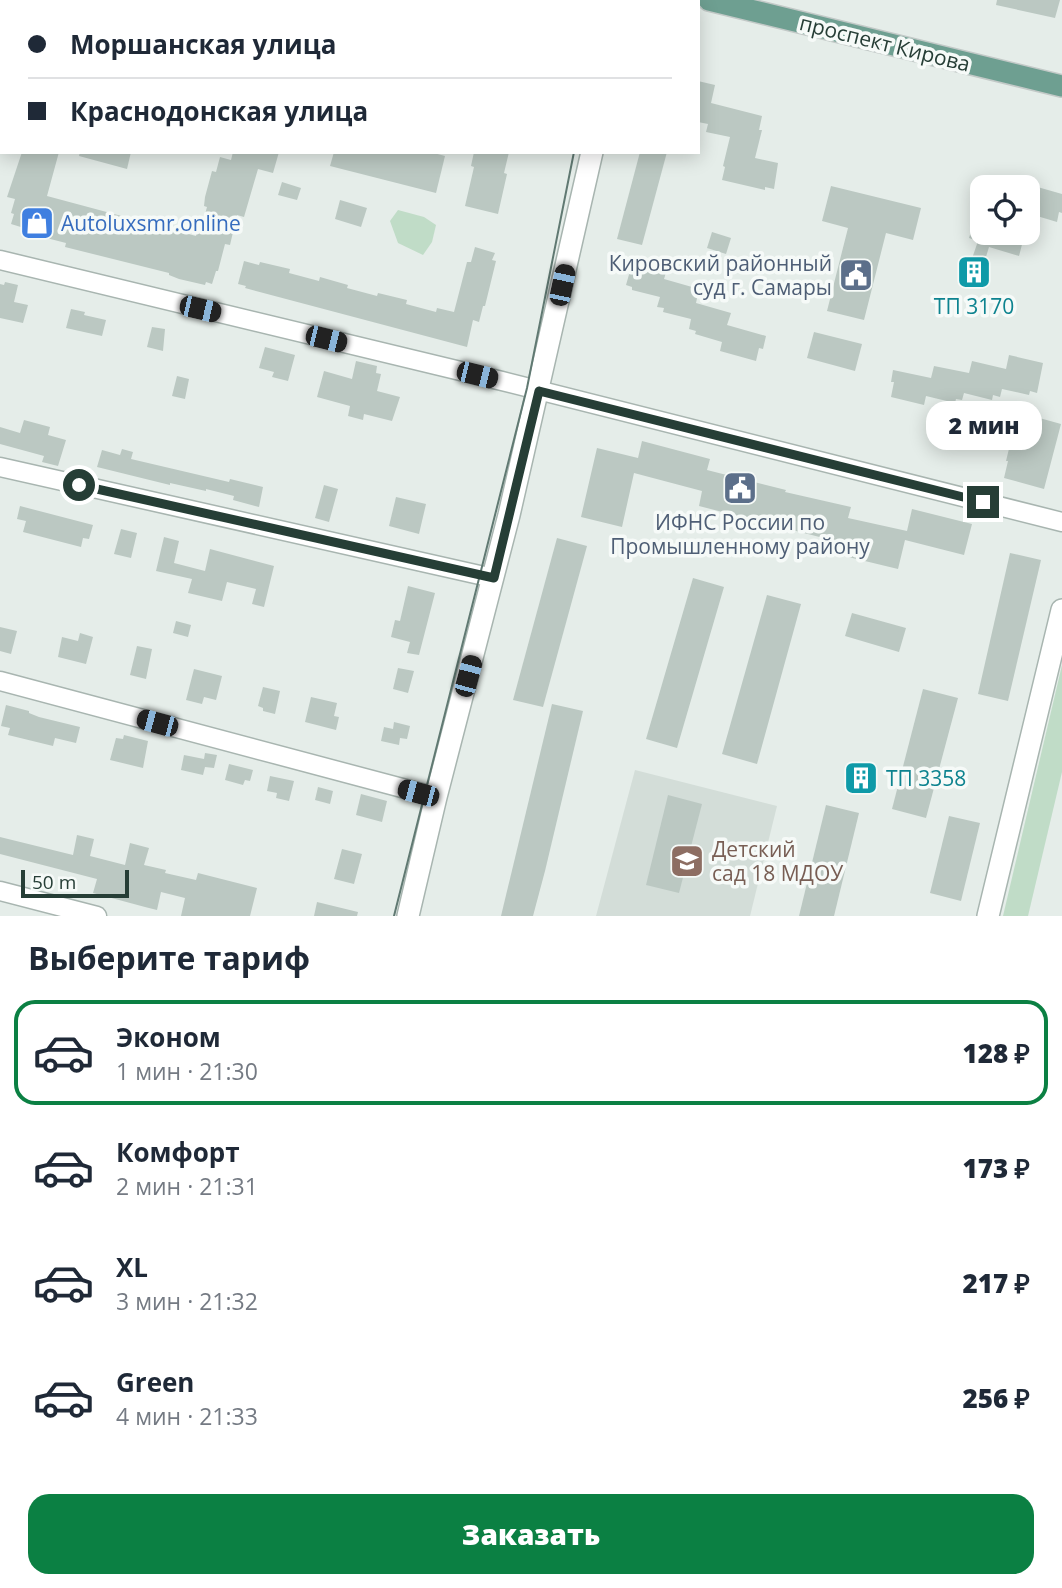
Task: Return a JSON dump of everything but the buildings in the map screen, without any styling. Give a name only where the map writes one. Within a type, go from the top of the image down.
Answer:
[{"type":"main road","name":"проспект Кирова","points":[[709,0],[1062,86]]},
{"type":"street","points":[[408,916],[436,797],[494,578],[592,154]]},
{"type":"street","points":[[0,260],[1062,522]]},
{"type":"street","points":[[0,467],[494,578]]},
{"type":"street","points":[[988,916],[1062,610]]},
{"type":"street","points":[[0,681],[436,797]]},
{"type":"street","points":[[0,891],[97,916]]},
{"type":"shaded area","name":"Детский сад 18 МДОУ","points":[[635,770],[777,806],[750,916],[596,916]]},
{"type":"green space","points":[[398,210],[424,217],[436,225],[432,242],[423,255],[398,243],[390,221]]},
{"type":"green space","points":[[1062,665],[1062,772],[1028,916],[1003,916]]},
{"type":"tram line","points":[[394,916],[527,388],[574,154]]},
{"type":"place","name":"Autoluxsmr.online","points":[[37,223]]},
{"type":"place","name":"ТП 3170","points":[[974,272]]},
{"type":"place","name":"Кировский районный суд г. Самары","points":[[856,275]]},
{"type":"place","name":"ИФНС России по Промышленному району","points":[[740,488]]},
{"type":"place","name":"ТП 3358","points":[[861,778]]},
{"type":"place","name":"Детский сад 18 МДОУ","points":[[687,861]]},
{"type":"route","points":[[79,485],[494,578],[539,391],[983,502]]}]
